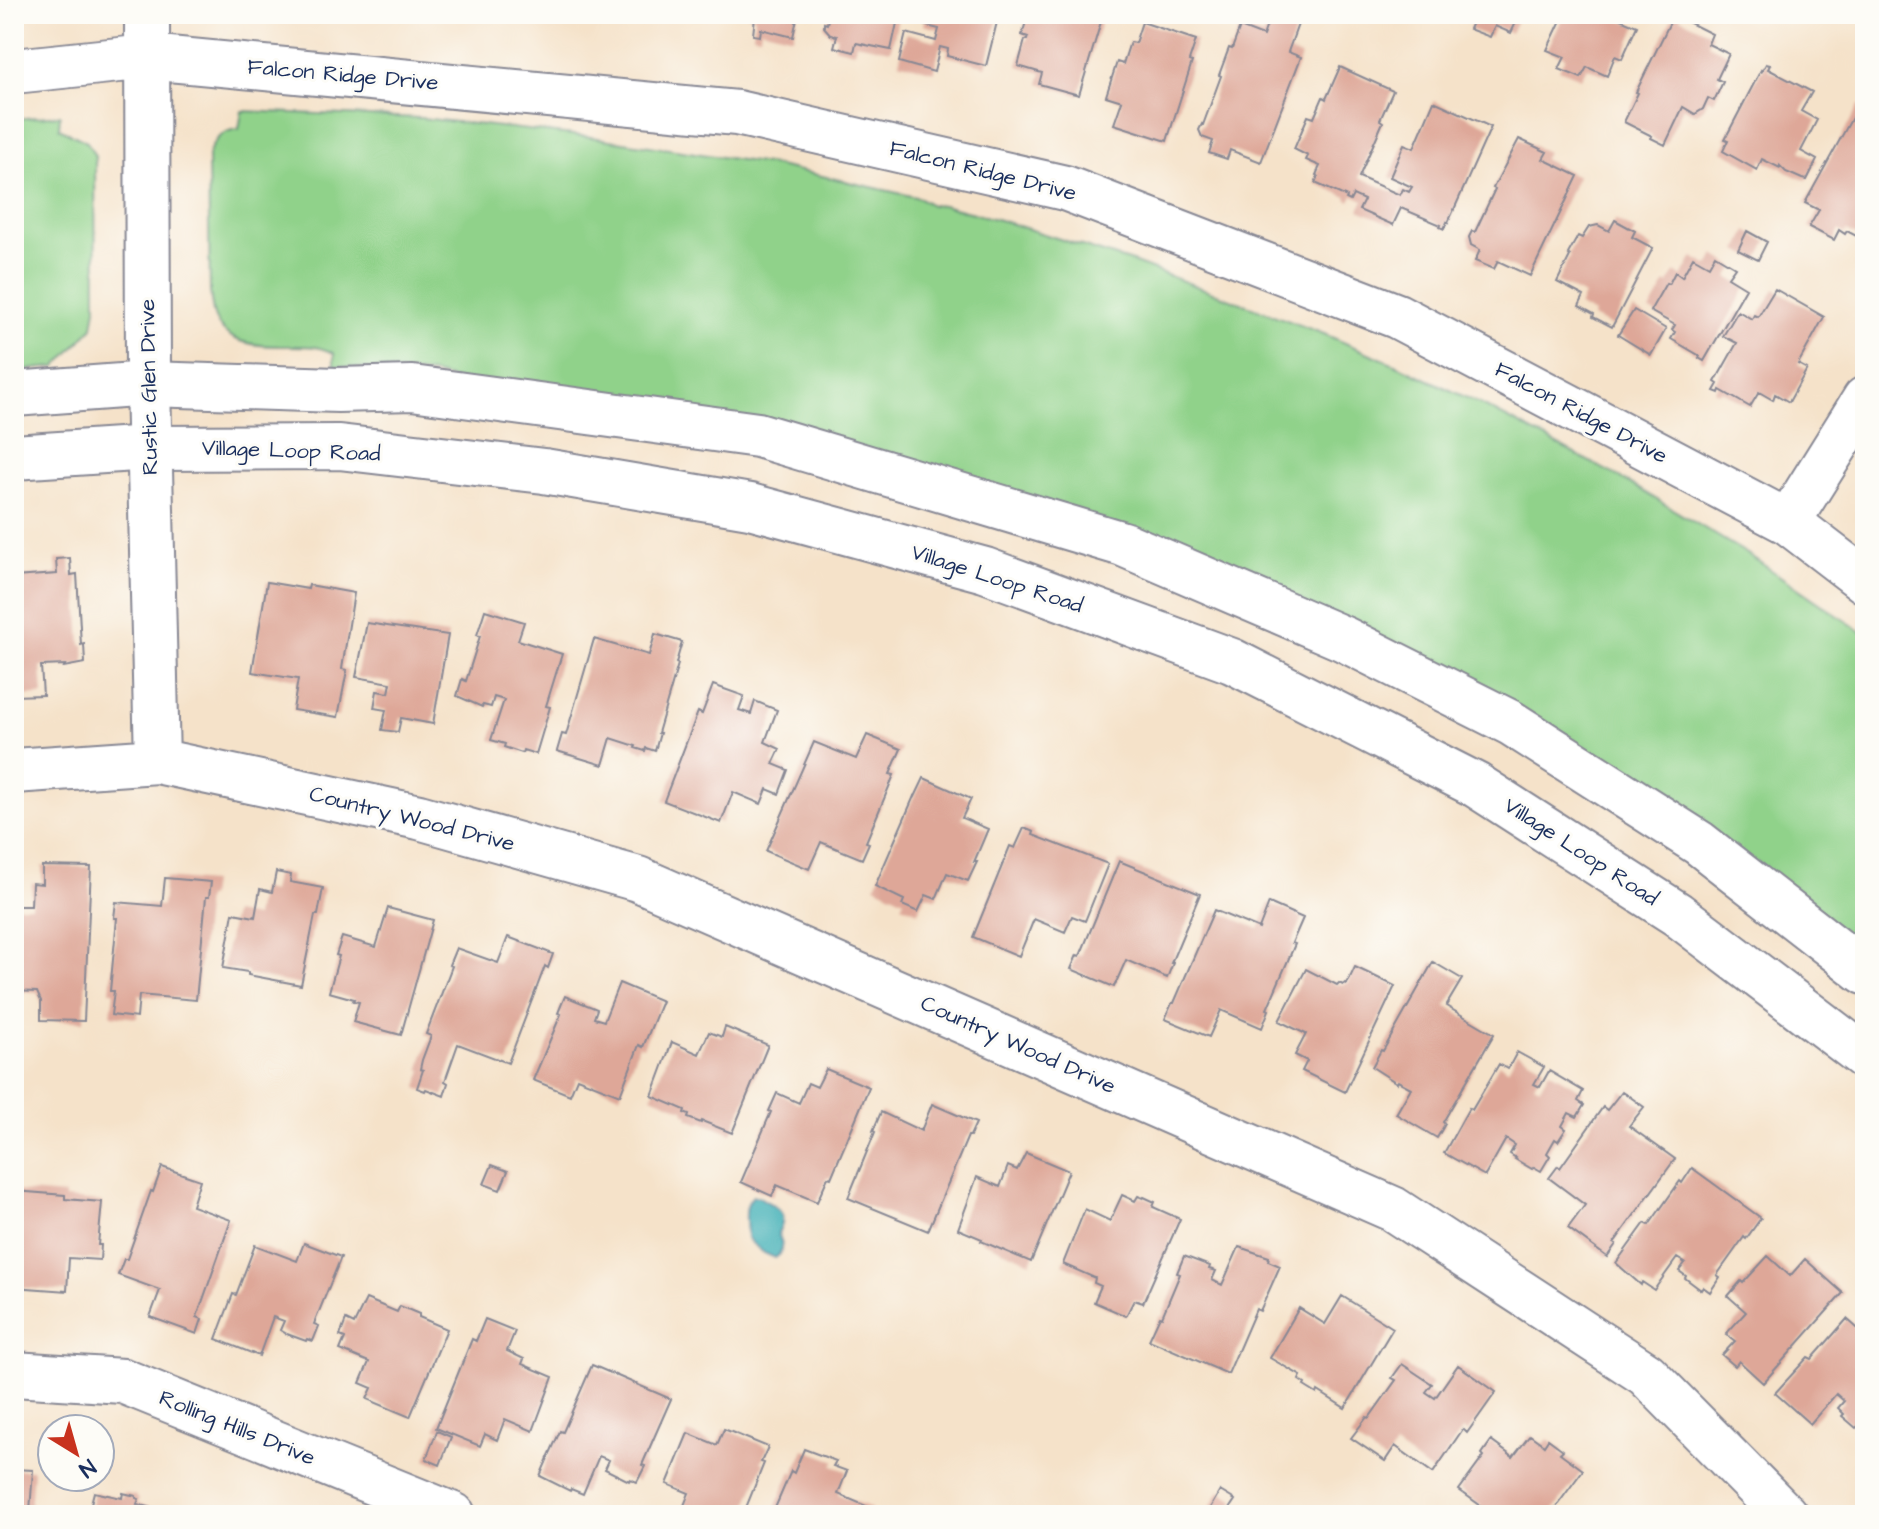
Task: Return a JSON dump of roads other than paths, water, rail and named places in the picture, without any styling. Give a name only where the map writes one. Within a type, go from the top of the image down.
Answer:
[{"type":"street","name":"Rustic Glen Drive","points":[[147,14],[148,384],[157,761]]},
{"type":"street","name":"Falcon Ridge Drive","points":[[14,71],[148,57],[737,113],[1065,188],[1397,316],[1788,522],[1865,581]]},
{"type":"street","points":[[14,394],[148,384],[338,390],[412,388],[758,435],[1123,544],[1344,639],[1511,723],[1699,843],[1865,972]]},
{"type":"street","points":[[1788,522],[1865,399]]},
{"type":"street","name":"Village Loop Road","points":[[14,457],[150,448],[339,447],[544,471],[750,506],[985,570],[1232,661],[1476,785],[1677,914],[1865,1057]]},
{"type":"street","name":"Country Wood Drive","points":[[14,771],[157,761],[419,817],[638,879],[1393,1209],[1646,1374],[1785,1515]]},
{"type":"street","name":"Rolling Hills Drive","points":[[14,1374],[123,1381],[453,1515]]},
{"type":"water","points":[[753,1196],[758,1196],[782,1214],[778,1233],[782,1250],[775,1258],[747,1239],[746,1210]]}]
